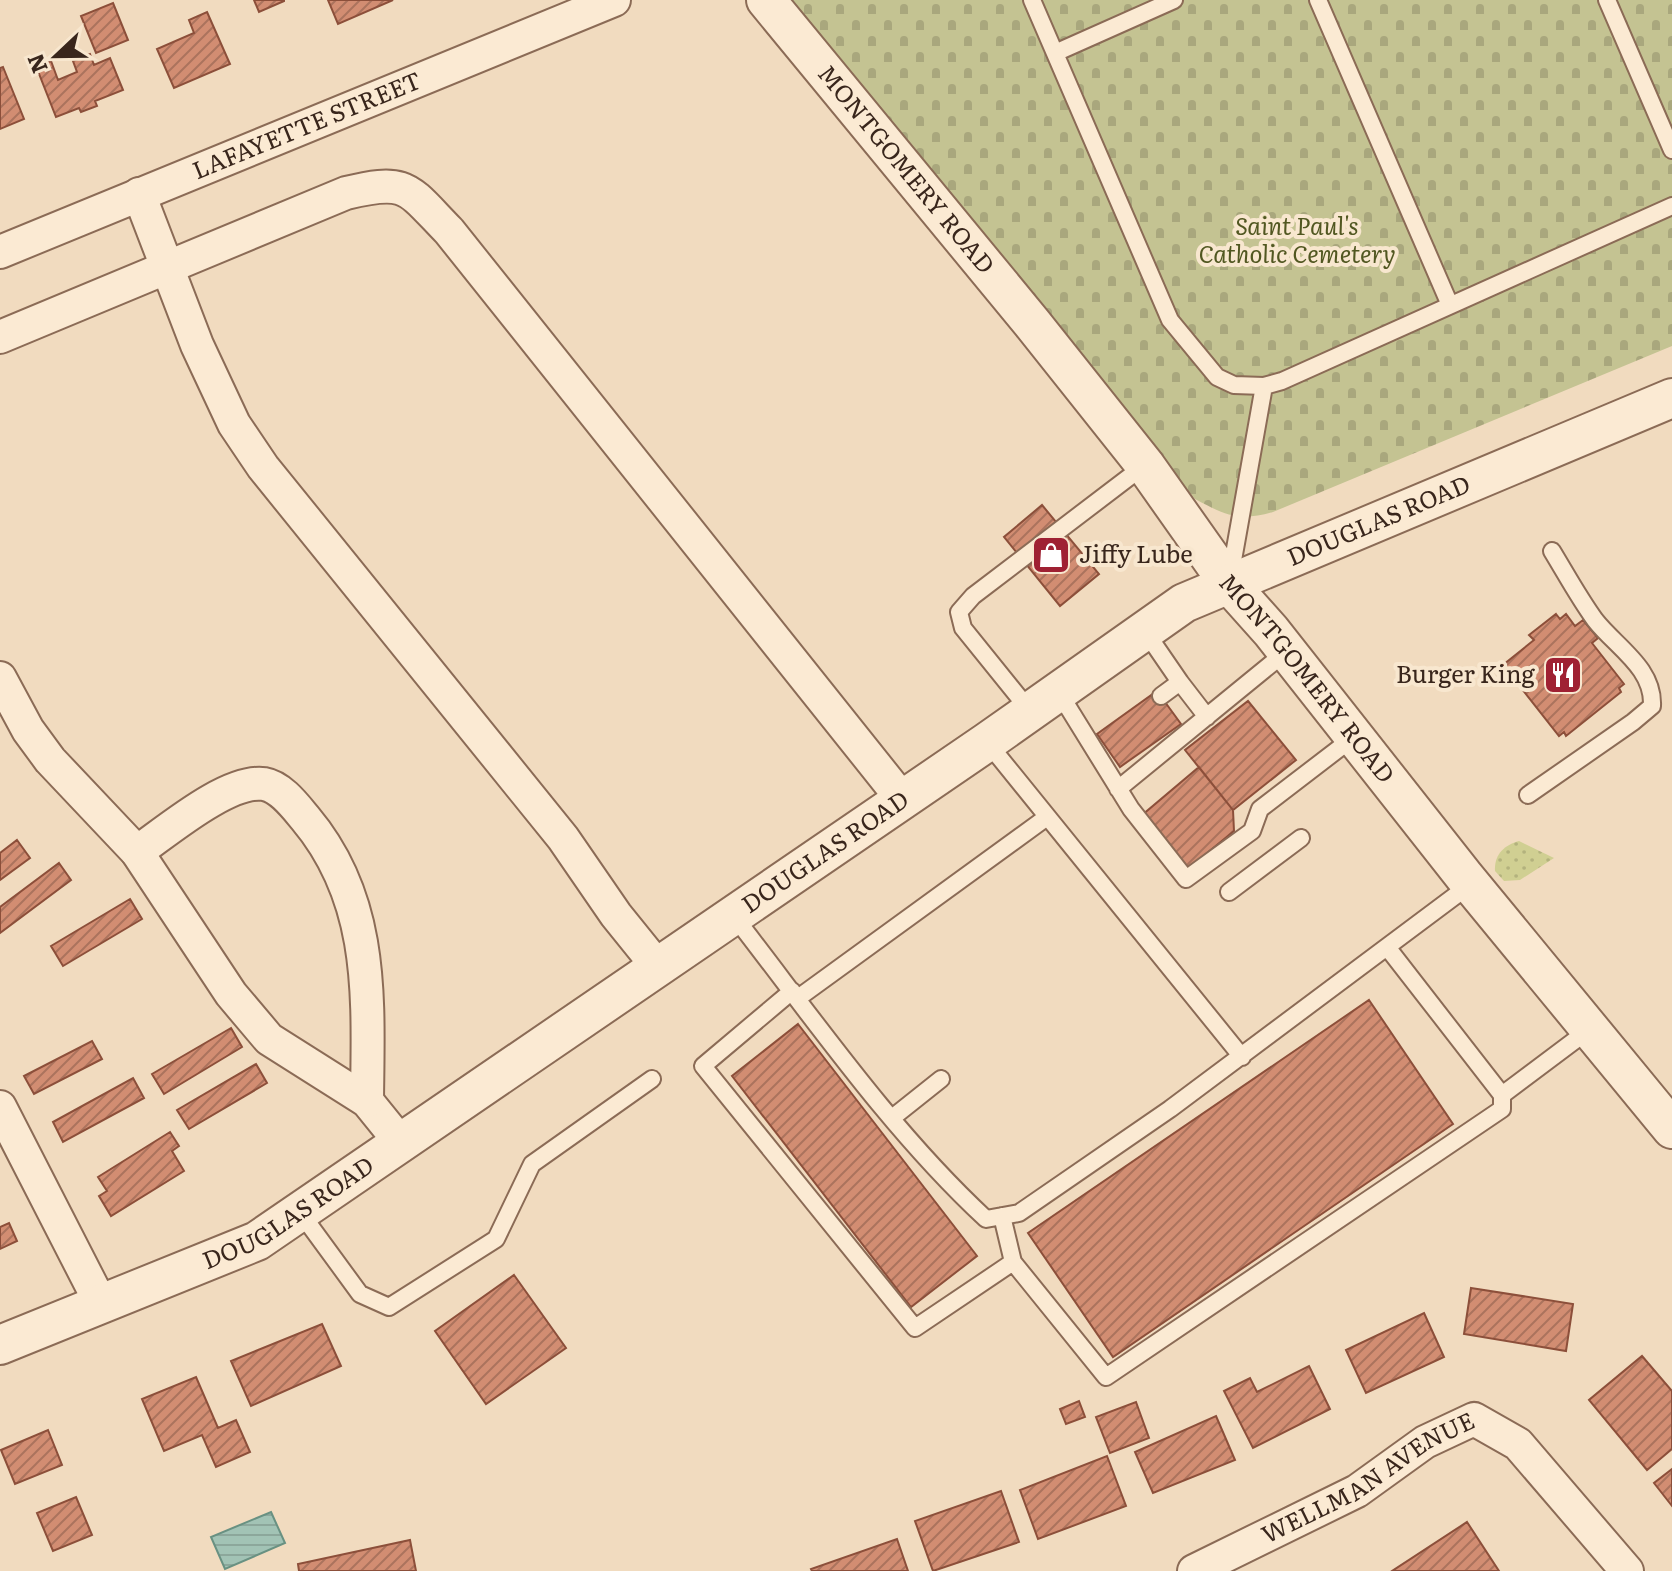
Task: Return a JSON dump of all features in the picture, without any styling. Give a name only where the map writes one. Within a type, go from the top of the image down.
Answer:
[{"type":"street","name":"LAFAYETTE STREET","points":[[0,252],[614,0]]},
{"type":"street","name":"MONTGOMERY ROAD","points":[[766,0],[1032,323],[1145,465],[1229,584],[1287,651],[1471,884],[1672,1129]]},
{"type":"street","points":[[0,337],[346,193],[381,185],[409,190],[449,231],[903,800]]},
{"type":"street","points":[[139,194],[197,345],[234,424],[263,467],[563,838],[616,915],[658,967]]},
{"type":"street","name":"DOUGLAS ROAD","points":[[0,1345],[257,1241],[903,800],[1184,603],[1672,398]]},
{"type":"street","points":[[0,678],[28,730],[50,760],[137,852],[231,994],[269,1039],[367,1101],[401,1143]]},
{"type":"street","points":[[137,852],[228,791],[264,784],[288,798],[317,832],[343,875],[359,920],[368,1008],[367,1101]]},
{"type":"street","points":[[0,1107],[101,1304]]},
{"type":"street","name":"WELLMAN AVENUE","points":[[1194,1571],[1357,1491],[1425,1442],[1474,1419],[1518,1444],[1627,1571]]},
{"type":"lane","points":[[1032,0],[1170,320],[1217,377],[1234,385],[1264,386],[1282,381],[1672,206]]},
{"type":"lane","points":[[1055,53],[1174,0]]},
{"type":"lane","points":[[1318,0],[1450,305]]},
{"type":"lane","points":[[1607,0],[1672,150]]},
{"type":"lane","points":[[1229,584],[1264,386]]},
{"type":"lane","points":[[1145,465],[973,596],[959,612],[963,628],[1044,701],[1096,742],[1118,789],[1186,879],[1252,831],[1260,809],[1354,737]]},
{"type":"lane","points":[[1528,795],[1652,706],[1653,691],[1644,673],[1596,622],[1552,551]]},
{"type":"lane","points":[[1145,630],[1207,717]]},
{"type":"lane","points":[[1118,789],[1287,651]]},
{"type":"lane","points":[[1161,696],[1180,682]]},
{"type":"lane","points":[[987,742],[1242,1057]]},
{"type":"lane","points":[[1013,1262],[915,1328],[703,1066],[795,994],[1047,817]]},
{"type":"lane","points":[[1229,892],[1301,838]]},
{"type":"lane","points":[[733,915],[892,1118],[949,1185],[986,1219],[1019,1213],[1242,1057],[1471,884]]},
{"type":"lane","points":[[1002,1216],[1013,1262],[1106,1377],[1502,1109],[1502,1095],[1387,947]]},
{"type":"lane","points":[[1502,1095],[1590,1029]]},
{"type":"lane","points":[[300,1212],[360,1294],[389,1307],[496,1239],[532,1164],[652,1079]]},
{"type":"lane","points":[[892,1118],[941,1079]]},
{"type":"shaded area","points":[[1519,841],[1554,858],[1520,880],[1504,881],[1495,871],[1496,860],[1505,848]]},
{"type":"shaded area","points":[[271,1512],[285,1543],[225,1569],[211,1537]]},
{"type":"green space","name":"Saint Paul's Catholic Cemetery","points":[[788,0],[1672,0],[1672,346],[1273,512],[1251,516],[1224,513],[1195,499]]},
{"type":"building","points":[[254,0],[284,0],[284,1],[259,12]]},
{"type":"building","points":[[328,0],[393,0],[338,24]]},
{"type":"building","points":[[113,3],[128,40],[96,53],[81,16]]},
{"type":"building","points":[[207,12],[230,64],[174,88],[157,49],[194,33],[189,20]]},
{"type":"building","points":[[90,54],[94,65],[110,58],[123,90],[95,101],[97,106],[81,112],[79,108],[56,117],[36,66],[51,61],[58,80],[77,72],[73,61]]},
{"type":"building","points":[[3,67],[24,119],[0,129],[0,68]]},
{"type":"building","name":"Jiffy Lube","points":[[1042,505],[1099,574],[1060,606],[1004,537]]},
{"type":"building","name":"Burger King","points":[[1556,614],[1560,619],[1566,614],[1575,626],[1583,620],[1598,638],[1592,643],[1624,684],[1619,688],[1621,692],[1566,736],[1564,732],[1559,736],[1503,665],[1534,640],[1529,635]]},
{"type":"building","points":[[1157,691],[1181,724],[1120,767],[1097,734]]},
{"type":"building","points":[[1248,701],[1296,760],[1233,810],[1185,750]]},
{"type":"building","points":[[1199,767],[1233,810],[1234,831],[1185,871],[1141,816]]},
{"type":"building","points":[[17,840],[30,858],[0,880],[0,853]]},
{"type":"building","points":[[59,863],[71,880],[0,933],[0,907]]},
{"type":"building","points":[[130,899],[142,919],[63,966],[51,946]]},
{"type":"building","points":[[1369,1000],[1453,1124],[1113,1357],[1028,1233]]},
{"type":"building","points":[[798,1024],[977,1256],[911,1307],[732,1076]]},
{"type":"building","points":[[231,1028],[242,1047],[164,1094],[152,1074]]},
{"type":"building","points":[[92,1041],[102,1059],[34,1094],[24,1076]]},
{"type":"building","points":[[256,1064],[267,1083],[189,1129],[177,1110]]},
{"type":"building","points":[[133,1078],[144,1098],[63,1142],[53,1122]]},
{"type":"building","points":[[170,1132],[179,1146],[172,1151],[184,1171],[111,1216],[99,1196],[107,1191],[98,1177]]},
{"type":"building","points":[[9,1223],[17,1241],[0,1249],[0,1227]]},
{"type":"building","points":[[514,1275],[566,1348],[486,1404],[435,1331]]},
{"type":"building","points":[[1471,1288],[1573,1304],[1566,1351],[1464,1334]]},
{"type":"building","points":[[1424,1313],[1444,1357],[1366,1393],[1346,1350]]},
{"type":"building","points":[[322,1324],[341,1366],[251,1406],[231,1361]]},
{"type":"building","points":[[1642,1356],[1672,1391],[1672,1449],[1647,1470],[1589,1400]]},
{"type":"building","points":[[1309,1366],[1330,1409],[1253,1448],[1224,1391],[1250,1378],[1257,1392]]},
{"type":"building","points":[[196,1377],[218,1428],[236,1420],[250,1452],[216,1467],[202,1435],[164,1451],[142,1399]]},
{"type":"building","points":[[1079,1401],[1085,1417],[1066,1424],[1060,1409]]},
{"type":"building","points":[[1136,1402],[1149,1438],[1110,1453],[1096,1417]]},
{"type":"building","points":[[1216,1416],[1235,1460],[1153,1493],[1135,1452]]},
{"type":"building","points":[[48,1430],[62,1465],[15,1484],[1,1450]]},
{"type":"building","points":[[1107,1456],[1126,1506],[1038,1539],[1020,1490]]},
{"type":"building","points":[[1672,1469],[1672,1506],[1654,1483]]},
{"type":"building","points":[[1001,1491],[1019,1542],[933,1571],[915,1521]]},
{"type":"building","points":[[76,1497],[92,1535],[53,1551],[37,1513]]},
{"type":"building","points":[[1467,1522],[1499,1571],[1392,1571]]},
{"type":"building","points":[[897,1539],[908,1571],[811,1569]]},
{"type":"building","points":[[410,1540],[416,1571],[299,1571],[298,1564]]},
{"type":"place","name":"Jiffy Lube","points":[[1051,555]]},
{"type":"place","name":"Burger King","points":[[1563,675]]}]
